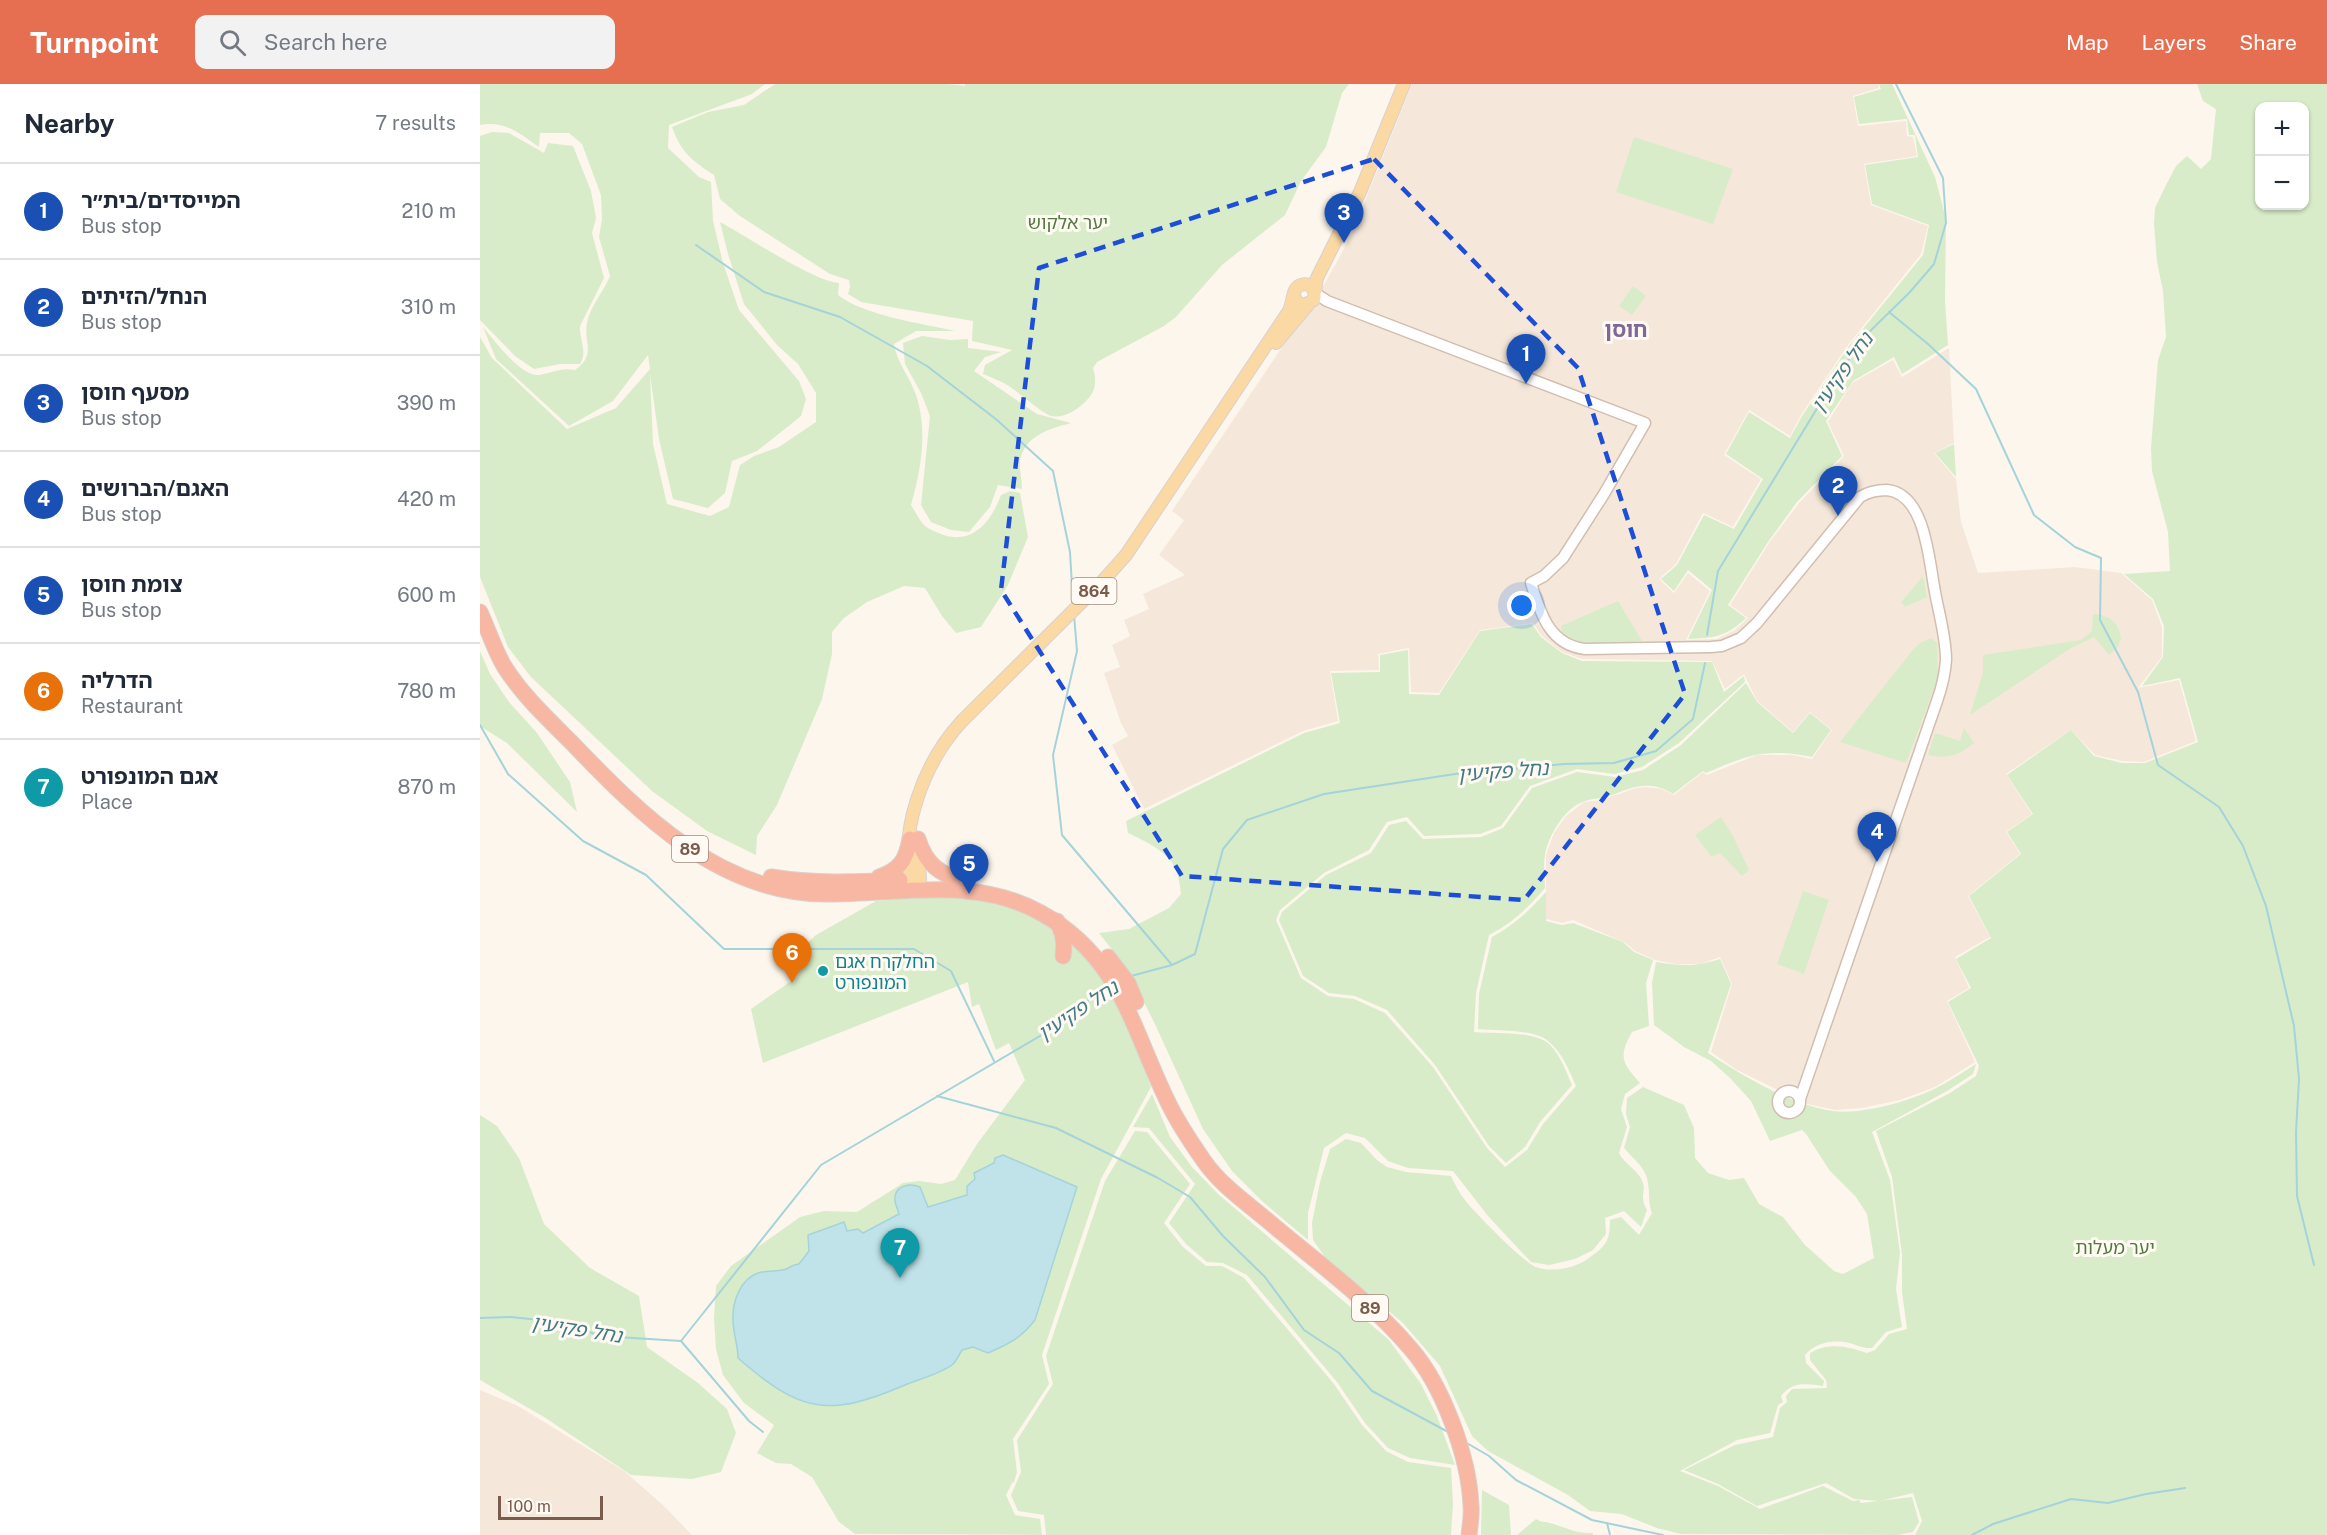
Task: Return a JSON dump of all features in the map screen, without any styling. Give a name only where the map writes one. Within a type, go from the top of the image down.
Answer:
[{"type":"highway","name":"89","points":[[480,612],[501,662],[516,684],[604,776],[660,827],[718,866],[747,879],[794,891],[822,894],[915,883],[990,894],[1012,900],[1057,921],[1091,951],[1120,991],[1166,1098],[1207,1166],[1230,1189],[1378,1314],[1414,1352],[1441,1397],[1456,1432],[1466,1468],[1471,1507],[1469,1535]]},
{"type":"highway","name":"89","points":[[604,776],[673,830],[729,862],[765,876],[794,881],[965,882],[990,886],[1042,904],[1065,917],[1100,946],[1128,983],[1148,1027],[1185,1132]]},
{"type":"highway","points":[[864,881],[897,869],[902,864],[914,839]]},
{"type":"highway","points":[[914,839],[936,870],[965,882]]},
{"type":"highway","points":[[1057,921],[1067,955],[1083,949],[1091,951]]},
{"type":"main road","points":[[1303,284],[1310,285],[1312,298],[1301,304],[1294,297],[1297,287],[1303,284],[1315,270],[1348,205],[1397,84]]},
{"type":"main road","name":"864","points":[[914,839],[935,770],[951,744],[975,716],[1100,593],[1132,556],[1152,530],[1251,376],[1312,298],[1317,278],[1360,192],[1404,84]]},
{"type":"main road","name":"864","points":[[915,883],[913,816],[924,781],[947,740],[962,721],[1108,576],[1126,555],[1289,311],[1294,297]]},
{"type":"street","points":[[1312,298],[1327,301],[1645,423],[1563,558],[1544,576],[1531,583],[1542,619],[1570,646],[1585,649],[1699,648],[1741,638],[1757,623],[1860,497],[1869,492],[1889,490],[1905,498],[1911,504],[1924,537],[1944,643],[1945,671],[1938,701],[1806,1080],[1799,1107],[1794,1112],[1787,1113],[1780,1109],[1778,1099],[1782,1093],[1799,1087],[1806,1080]]},
{"type":"street","points":[[1789,1090],[1796,1093],[1800,1099]]},
{"type":"highlighted area","points":[[1374,159],[1578,368],[1685,694],[1524,900],[1182,876],[1001,590],[1039,268]]},
{"type":"shaded area","name":"חוסן","points":[[1412,84],[1878,84],[1879,88],[1853,96],[1858,126],[1906,121],[1907,136],[1913,137],[1917,156],[1864,164],[1871,205],[1928,226],[1921,254],[1848,345],[1801,415],[1790,436],[1749,410],[1724,455],[1761,479],[1733,527],[1703,513],[1676,564],[1659,579],[1674,593],[1688,573],[1710,591],[1686,640],[1717,639],[1735,630],[1748,618],[1730,605],[1769,543],[1799,503],[1844,456],[1828,422],[1852,383],[1893,360],[1902,377],[1949,348],[1954,443],[1934,453],[1956,479],[1961,522],[1978,573],[2075,567],[2121,573],[2152,600],[2162,627],[2162,657],[2138,688],[2179,680],[2196,741],[2144,762],[2122,761],[2095,755],[2071,730],[2006,774],[2032,814],[2006,832],[2020,854],[1968,896],[1990,937],[1955,957],[1969,988],[1947,1001],[1975,1062],[1935,1087],[1900,1100],[1862,1108],[1835,1110],[1807,1104],[1737,1070],[1711,1052],[1732,984],[1720,957],[1701,964],[1675,964],[1655,960],[1635,951],[1626,943],[1573,920],[1562,923],[1546,919],[1546,855],[1554,833],[1566,816],[1584,802],[1601,800],[1636,788],[1647,787],[1662,789],[1674,795],[1703,772],[1707,775],[1757,755],[1792,755],[1812,759],[1832,730],[1810,712],[1793,732],[1757,701],[1744,674],[1725,689],[1712,661],[1582,659],[1562,652],[1542,636],[1533,623],[1480,630],[1439,693],[1411,692],[1409,648],[1378,654],[1379,670],[1330,671],[1338,721],[1303,731],[1144,809],[1112,745],[1128,736],[1121,723],[1104,673],[1120,667],[1112,645],[1130,636],[1124,620],[1149,609],[1143,594],[1185,575],[1159,555],[1184,520],[1172,511],[1325,283],[1350,238]]},
{"type":"shaded area","points":[[480,1390],[518,1406],[624,1471],[663,1505],[692,1535],[480,1535]]},
{"type":"green space","points":[[480,84],[765,84],[752,94],[669,125],[668,148],[699,177],[711,182],[713,221],[723,263],[739,310],[799,381],[806,399],[801,416],[757,451],[732,461],[725,493],[708,508],[673,499],[659,439],[650,374],[653,444],[667,504],[710,516],[729,507],[740,465],[754,456],[779,447],[816,422],[816,393],[798,364],[777,345],[744,304],[720,222],[798,267],[839,283],[838,295],[849,302],[878,314],[955,331],[916,331],[894,344],[920,408],[922,450],[911,505],[924,525],[952,537],[971,534],[986,522],[1001,495],[1010,491],[1020,493],[1028,537],[1008,585],[981,627],[956,633],[942,616],[925,588],[904,586],[867,602],[844,618],[832,632],[832,654],[822,699],[777,805],[757,836],[756,855],[707,831],[652,791],[531,677],[508,647],[480,577],[480,337],[492,358],[567,429],[616,408],[650,369],[648,355],[613,401],[569,426],[496,359],[483,327],[508,357],[532,374],[539,375],[565,369],[575,370],[586,359],[588,348],[586,330],[589,317],[610,276],[599,237],[602,219],[601,195],[582,144],[569,133],[540,133],[539,147],[505,126],[480,125]]},
{"type":"green space","name":"יער אלקוש","points":[[775,84],[948,84],[965,86],[965,84],[1349,84],[1342,93],[1326,147],[1301,181],[1285,215],[1222,265],[1176,317],[1164,326],[1097,362],[1093,368],[1095,386],[1089,398],[1074,411],[1056,417],[1042,411],[1006,384],[983,374],[985,365],[1012,350],[972,341],[973,321],[861,302],[848,294],[849,280],[830,274],[740,216],[720,199],[714,175],[688,155],[679,143],[672,127],[708,112],[744,105]]},
{"type":"green space","points":[[1879,84],[1892,84],[1935,177],[1946,219],[1945,301],[1948,345],[1902,374],[1894,357],[1853,381],[1826,421],[1842,456],[1797,502],[1768,542],[1728,605],[1746,618],[1726,633],[1688,639],[1712,590],[1688,570],[1674,591],[1661,579],[1677,565],[1704,515],[1734,529],[1763,479],[1726,454],[1749,412],[1790,438],[1849,346],[1923,255],[1929,225],[1872,204],[1865,165],[1918,157],[1915,135],[1909,135],[1907,119],[1859,124],[1854,97],[1881,89]]},
{"type":"green space","name":"יער מעלות","points":[[2197,84],[2327,84],[2327,1535],[1915,1535],[1922,1521],[1913,1493],[1880,1501],[1854,1499],[1826,1483],[1757,1506],[1718,1484],[1684,1470],[1735,1445],[1773,1437],[1780,1408],[1787,1402],[1786,1396],[1792,1389],[1827,1388],[1826,1380],[1810,1360],[1810,1353],[1824,1347],[1838,1346],[1867,1353],[1875,1350],[1889,1334],[1907,1329],[1902,1292],[1902,1255],[1892,1177],[1876,1131],[1950,1093],[1976,1076],[1979,1066],[1948,1002],[1971,988],[1956,959],[1991,938],[1969,896],[2021,854],[2007,832],[2033,814],[2007,775],[2071,730],[2094,756],[2122,763],[2145,763],[2198,742],[2180,678],[2142,686],[2163,657],[2164,626],[2153,599],[2124,574],[2170,571],[2168,532],[2152,471],[2151,448],[2158,360],[2166,337],[2163,291],[2157,262],[2155,208],[2176,166],[2187,156],[2201,169],[2211,159],[2216,109],[2203,101]]},
{"type":"green space","points":[[492,132],[509,133],[544,153],[548,143],[573,146],[591,191],[596,218],[592,233],[604,278],[580,326],[583,355],[580,364],[560,364],[534,369],[515,356],[480,320],[480,136]]},
{"type":"green space","points":[[1634,137],[1733,169],[1713,224],[1616,192]]},
{"type":"green space","points":[[1633,286],[1646,296],[1632,315],[1619,306]]},
{"type":"green space","points":[[922,336],[950,340],[968,339],[968,348],[1001,352],[985,357],[974,371],[1037,414],[1071,423],[1040,434],[1027,445],[1020,460],[1022,489],[998,485],[990,507],[969,532],[951,530],[931,522],[921,505],[930,416],[921,393],[905,364],[903,343]]},
{"type":"green space","points":[[1954,444],[1956,477],[1935,453]]},
{"type":"green space","points":[[1923,576],[1927,597],[1905,607],[1901,602]]},
{"type":"green space","points":[[1618,601],[1642,641],[1609,644],[1582,643],[1571,640],[1563,634],[1561,626]]},
{"type":"green space","points":[[2093,614],[2112,620],[2120,632],[2118,647],[2109,655],[2094,637],[2071,648],[1970,715],[1983,672],[1983,655],[2081,640],[2092,631]]},
{"type":"green space","points":[[1532,624],[1541,637],[1562,653],[1582,661],[1712,662],[1724,692],[1744,676],[1745,682],[1679,743],[1642,767],[1614,774],[1577,769],[1530,786],[1501,826],[1480,834],[1424,836],[1407,817],[1387,822],[1369,850],[1324,873],[1280,910],[1276,920],[1301,978],[1328,996],[1354,999],[1385,1013],[1433,1067],[1487,1148],[1505,1167],[1527,1150],[1543,1124],[1576,1086],[1561,1056],[1553,1045],[1542,1037],[1525,1032],[1478,1029],[1479,994],[1492,937],[1521,917],[1546,892],[1546,921],[1562,925],[1573,923],[1623,942],[1634,952],[1653,960],[1646,983],[1649,1026],[1632,1032],[1625,1048],[1626,1065],[1640,1083],[1625,1094],[1621,1109],[1627,1127],[1619,1153],[1641,1178],[1644,1186],[1643,1201],[1647,1210],[1641,1227],[1624,1211],[1605,1218],[1606,1234],[1593,1250],[1575,1259],[1549,1265],[1531,1262],[1488,1216],[1453,1171],[1408,1168],[1388,1161],[1365,1138],[1346,1133],[1324,1148],[1308,1213],[1308,1240],[1263,1202],[1232,1171],[1203,1129],[1127,969],[1099,933],[1129,929],[1169,908],[1181,894],[1173,864],[1156,848],[1128,833],[1126,821],[1304,733],[1340,723],[1331,673],[1380,672],[1380,655],[1408,650],[1409,694],[1439,695],[1480,631]]},
{"type":"green space","points":[[1931,638],[1937,643],[1938,673],[1906,763],[1840,742],[1912,651],[1920,643]]},
{"type":"green space","points":[[480,651],[490,674],[509,702],[537,733],[570,782],[577,812],[507,743],[480,726]]},
{"type":"green space","points":[[1746,683],[1757,702],[1793,733],[1810,713],[1831,730],[1812,757],[1782,753],[1757,755],[1706,773],[1703,771],[1673,794],[1658,787],[1643,786],[1578,804],[1564,816],[1550,839],[1544,859],[1545,888],[1519,914],[1489,935],[1476,993],[1474,1032],[1520,1034],[1545,1041],[1558,1055],[1572,1085],[1540,1122],[1525,1147],[1506,1163],[1489,1146],[1435,1065],[1387,1010],[1355,996],[1329,993],[1303,976],[1279,920],[1282,912],[1326,875],[1371,853],[1389,825],[1406,821],[1423,839],[1481,837],[1503,828],[1532,788],[1577,772],[1615,777],[1643,770],[1681,745]]},
{"type":"green space","points":[[1964,728],[1974,743],[1958,754],[1941,757],[1928,755],[1935,733],[1960,741]]},
{"type":"green space","points":[[1721,817],[1749,870],[1742,876],[1720,853],[1712,857],[1695,835]]},
{"type":"green space","points":[[1803,891],[1829,900],[1804,974],[1777,964]]},
{"type":"green space","points":[[944,895],[978,898],[1006,904],[1040,919],[1070,941],[1095,968],[1113,994],[1132,1033],[1151,1087],[1101,1179],[1042,1355],[1049,1384],[1013,1439],[1017,1472],[1006,1495],[1015,1515],[1040,1519],[1042,1535],[855,1534],[839,1522],[812,1477],[791,1464],[776,1463],[757,1453],[774,1425],[744,1403],[723,1375],[716,1349],[714,1318],[716,1286],[731,1266],[800,1217],[824,1211],[857,1212],[903,1183],[919,1181],[941,1184],[955,1180],[977,1144],[1025,1080],[1009,1043],[996,1050],[979,1004],[972,1007],[968,982],[763,1063],[751,1009],[797,977],[807,943],[816,935],[876,901]]},
{"type":"green space","points":[[1720,959],[1731,984],[1708,1053],[1752,1080],[1801,1103],[1844,1112],[1871,1109],[1926,1093],[1976,1064],[1973,1074],[1947,1091],[1872,1132],[1890,1180],[1900,1253],[1896,1289],[1902,1327],[1886,1332],[1872,1348],[1828,1342],[1813,1348],[1805,1355],[1806,1363],[1824,1381],[1823,1386],[1805,1384],[1790,1388],[1781,1396],[1783,1402],[1778,1405],[1770,1433],[1737,1440],[1680,1471],[1718,1486],[1760,1509],[1823,1486],[1853,1501],[1859,1500],[1861,1503],[1912,1497],[1919,1522],[1913,1532],[1898,1535],[1681,1534],[1657,1528],[1622,1514],[1590,1511],[1568,1495],[1488,1451],[1472,1436],[1440,1366],[1403,1323],[1327,1260],[1313,1240],[1312,1223],[1320,1182],[1330,1149],[1346,1139],[1361,1143],[1387,1167],[1406,1172],[1451,1176],[1463,1197],[1478,1215],[1536,1267],[1549,1270],[1577,1264],[1589,1258],[1606,1242],[1610,1220],[1621,1217],[1639,1235],[1652,1213],[1645,1173],[1624,1148],[1630,1127],[1626,1114],[1627,1098],[1643,1087],[1684,1105],[1694,1128],[1695,1158],[1708,1173],[1729,1180],[1744,1178],[1759,1204],[1783,1217],[1805,1245],[1834,1271],[1843,1274],[1874,1258],[1867,1214],[1856,1197],[1830,1171],[1806,1134],[1802,1130],[1770,1141],[1751,1101],[1730,1078],[1711,1061],[1684,1047],[1654,1025],[1652,983],[1656,962],[1688,965]]},
{"type":"green space","points":[[1152,1094],[1170,1137],[1192,1167],[1218,1194],[1389,1340],[1421,1384],[1437,1416],[1455,1465],[1410,1458],[1388,1448],[1365,1423],[1337,1382],[1247,1275],[1223,1263],[1207,1262],[1186,1244],[1169,1223],[1195,1184],[1149,1128],[1133,1127]]},
{"type":"green space","points":[[480,1115],[497,1126],[519,1158],[544,1224],[590,1268],[639,1296],[647,1347],[698,1383],[727,1409],[736,1433],[721,1472],[692,1479],[631,1475],[544,1417],[480,1380]]},
{"type":"green space","points":[[1135,1131],[1147,1132],[1190,1184],[1164,1223],[1183,1247],[1206,1266],[1222,1266],[1244,1278],[1334,1384],[1362,1425],[1386,1451],[1408,1462],[1451,1468],[1453,1504],[1451,1535],[1046,1535],[1044,1515],[1018,1511],[1011,1495],[1021,1472],[1017,1440],[1053,1384],[1046,1356],[1105,1181]]},
{"type":"green space","points":[[1482,1490],[1509,1505],[1511,1535],[1481,1535]]},
{"type":"green space","points":[[1536,1519],[1576,1531],[1593,1533],[1593,1535],[1517,1535]]},
{"type":"water","points":[[1003,1155],[1077,1187],[1035,1320],[1019,1336],[988,1353],[973,1347],[962,1350],[952,1365],[935,1374],[878,1396],[835,1405],[816,1404],[798,1399],[780,1390],[738,1358],[733,1313],[738,1292],[746,1280],[761,1272],[783,1270],[799,1264],[809,1251],[808,1235],[844,1222],[847,1231],[858,1229],[863,1233],[899,1214],[895,1195],[903,1186],[920,1187],[928,1207],[967,1195],[967,1186],[975,1179],[974,1173],[994,1163],[995,1158]]},
{"type":"waterway","name":"נחל פקיעין","points":[[1707,635],[1718,571],[1824,397],[1862,339],[1910,292],[1934,264],[1946,223],[1943,178],[1896,84]]},
{"type":"waterway","points":[[696,245],[764,292],[840,317],[927,366],[997,420],[1053,471],[1070,552],[1073,603]]},
{"type":"waterway","points":[[1889,312],[1928,344],[1976,389],[2034,515],[2075,547],[2101,558],[2100,620],[2138,692],[2158,765],[2219,807],[2243,846],[2266,906],[2294,1026],[2299,1079],[2296,1132],[2297,1196],[2314,1265]]},
{"type":"waterway","points":[[1074,615],[1077,651],[1053,755],[1062,835],[1172,965]]},
{"type":"waterway","name":"נחל פקיעין","points":[[1131,976],[1172,965],[1195,954],[1223,849],[1247,820],[1324,794],[1455,774],[1564,764],[1614,763],[1656,751],[1693,719],[1705,663]]},
{"type":"waterway","points":[[480,725],[508,774],[583,841],[646,875],[724,949],[914,949],[951,971],[994,1061]]},
{"type":"waterway","name":"נחל פקיעין","points":[[480,1318],[511,1317],[559,1322],[601,1336],[681,1341],[821,1165],[1067,1020],[1092,997],[1110,987]]},
{"type":"waterway","points":[[937,1096],[1056,1128],[1158,1178],[1190,1197],[1223,1236],[1265,1277],[1304,1330],[1339,1353],[1372,1391],[1450,1433]]},
{"type":"waterway","points":[[681,1341],[749,1421],[763,1432]]},
{"type":"waterway","points":[[1465,1442],[1489,1456],[1516,1480],[1592,1520],[1663,1535]]},
{"type":"waterway","points":[[1972,1535],[1993,1524],[2071,1499],[2108,1503],[2185,1488]]},
{"type":"waterway","points":[[1607,1523],[1610,1535]]},
{"type":"place","name":"מסעף חוסן","points":[[1344,243]]},
{"type":"place","name":"המייסדים/בית״ר","points":[[1526,384]]},
{"type":"place","name":"הנחל/הזיתים","points":[[1838,516]]},
{"type":"place","name":"האגם/הברושים","points":[[1877,862]]},
{"type":"place","name":"צומת חוסן","points":[[969,894]]},
{"type":"place","name":"החלקרח אגם המונפורט","points":[[823,971]]},
{"type":"place","name":"הדרליה","points":[[792,983]]},
{"type":"place","name":"אגם המונפורט","points":[[900,1278]]},
{"type":"district","name":"חוסן","points":[[1626,329]]}]
